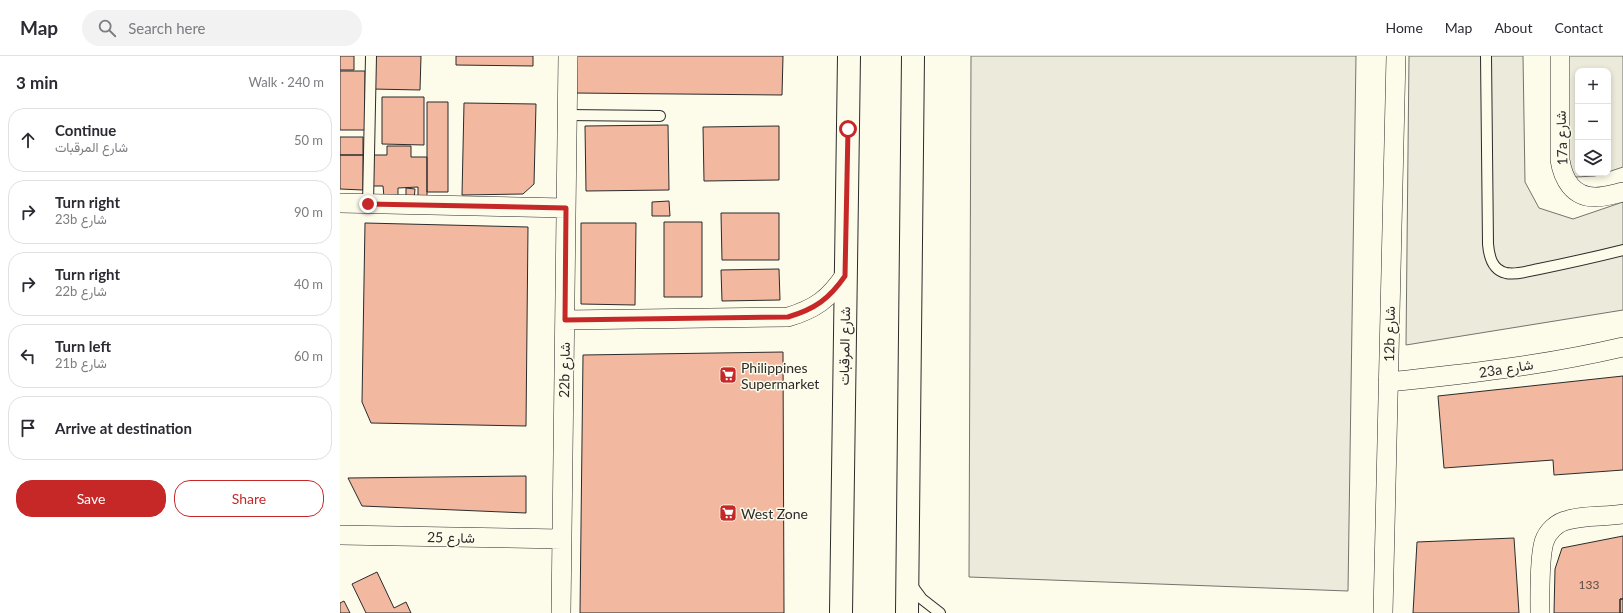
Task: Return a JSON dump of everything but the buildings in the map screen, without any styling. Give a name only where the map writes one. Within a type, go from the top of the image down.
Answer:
[{"type":"street","name":"22b شارع","points":[[561,613],[568,56]]},
{"type":"street","name":"شارع المرقبات","points":[[841,613],[849,56]]},
{"type":"street","points":[[907,613],[913,56]]},
{"type":"street","name":"12b شارع","points":[[1383,613],[1396,56]]},
{"type":"street","name":"17a شارع","points":[[1560,56],[1560,160],[1562,174],[1570,186],[1581,194],[1595,197],[1623,192]]},
{"type":"street","points":[[340,203],[566,208]]},
{"type":"street","points":[[565,320],[788,317],[806,312],[821,303],[835,291],[845,276]]},
{"type":"street","name":"23a شارع","points":[[1388,382],[1491,371],[1594,354],[1623,347]]},
{"type":"street","points":[[1540,613],[1542,551],[1544,541],[1550,532],[1557,524],[1567,520],[1623,514]]},
{"type":"street","name":"شارع 25","points":[[340,535],[562,539]]},
{"type":"lane","points":[[368,204],[371,56]]},
{"type":"lane","points":[[1486,56],[1488,244],[1489,256],[1495,267],[1506,273],[1518,273],[1584,260],[1623,250]]},
{"type":"lane","points":[[568,115],[660,116]]},
{"type":"lane","points":[[907,578],[922,599],[940,613]]},
{"type":"shaded area","points":[[971,56],[1356,56],[1348,591],[969,577]]},
{"type":"shaded area","points":[[1409,56],[1523,56],[1525,182],[1539,208],[1573,219],[1623,202],[1623,310],[1406,345]]},
{"type":"shaded area","points":[[1560,56],[1623,56],[1623,167],[1611,171],[1611,68],[1575,68],[1575,176],[1595,176],[1576,177],[1561,163]]},
{"type":"place","name":"Philippines Supermarket","points":[[728,375]]},
{"type":"place","name":"West Zone","points":[[728,513]]},
{"type":"route","points":[[368,204],[566,208],[565,320],[788,317],[806,312],[821,303],[835,291],[845,276],[848,129]]}]
